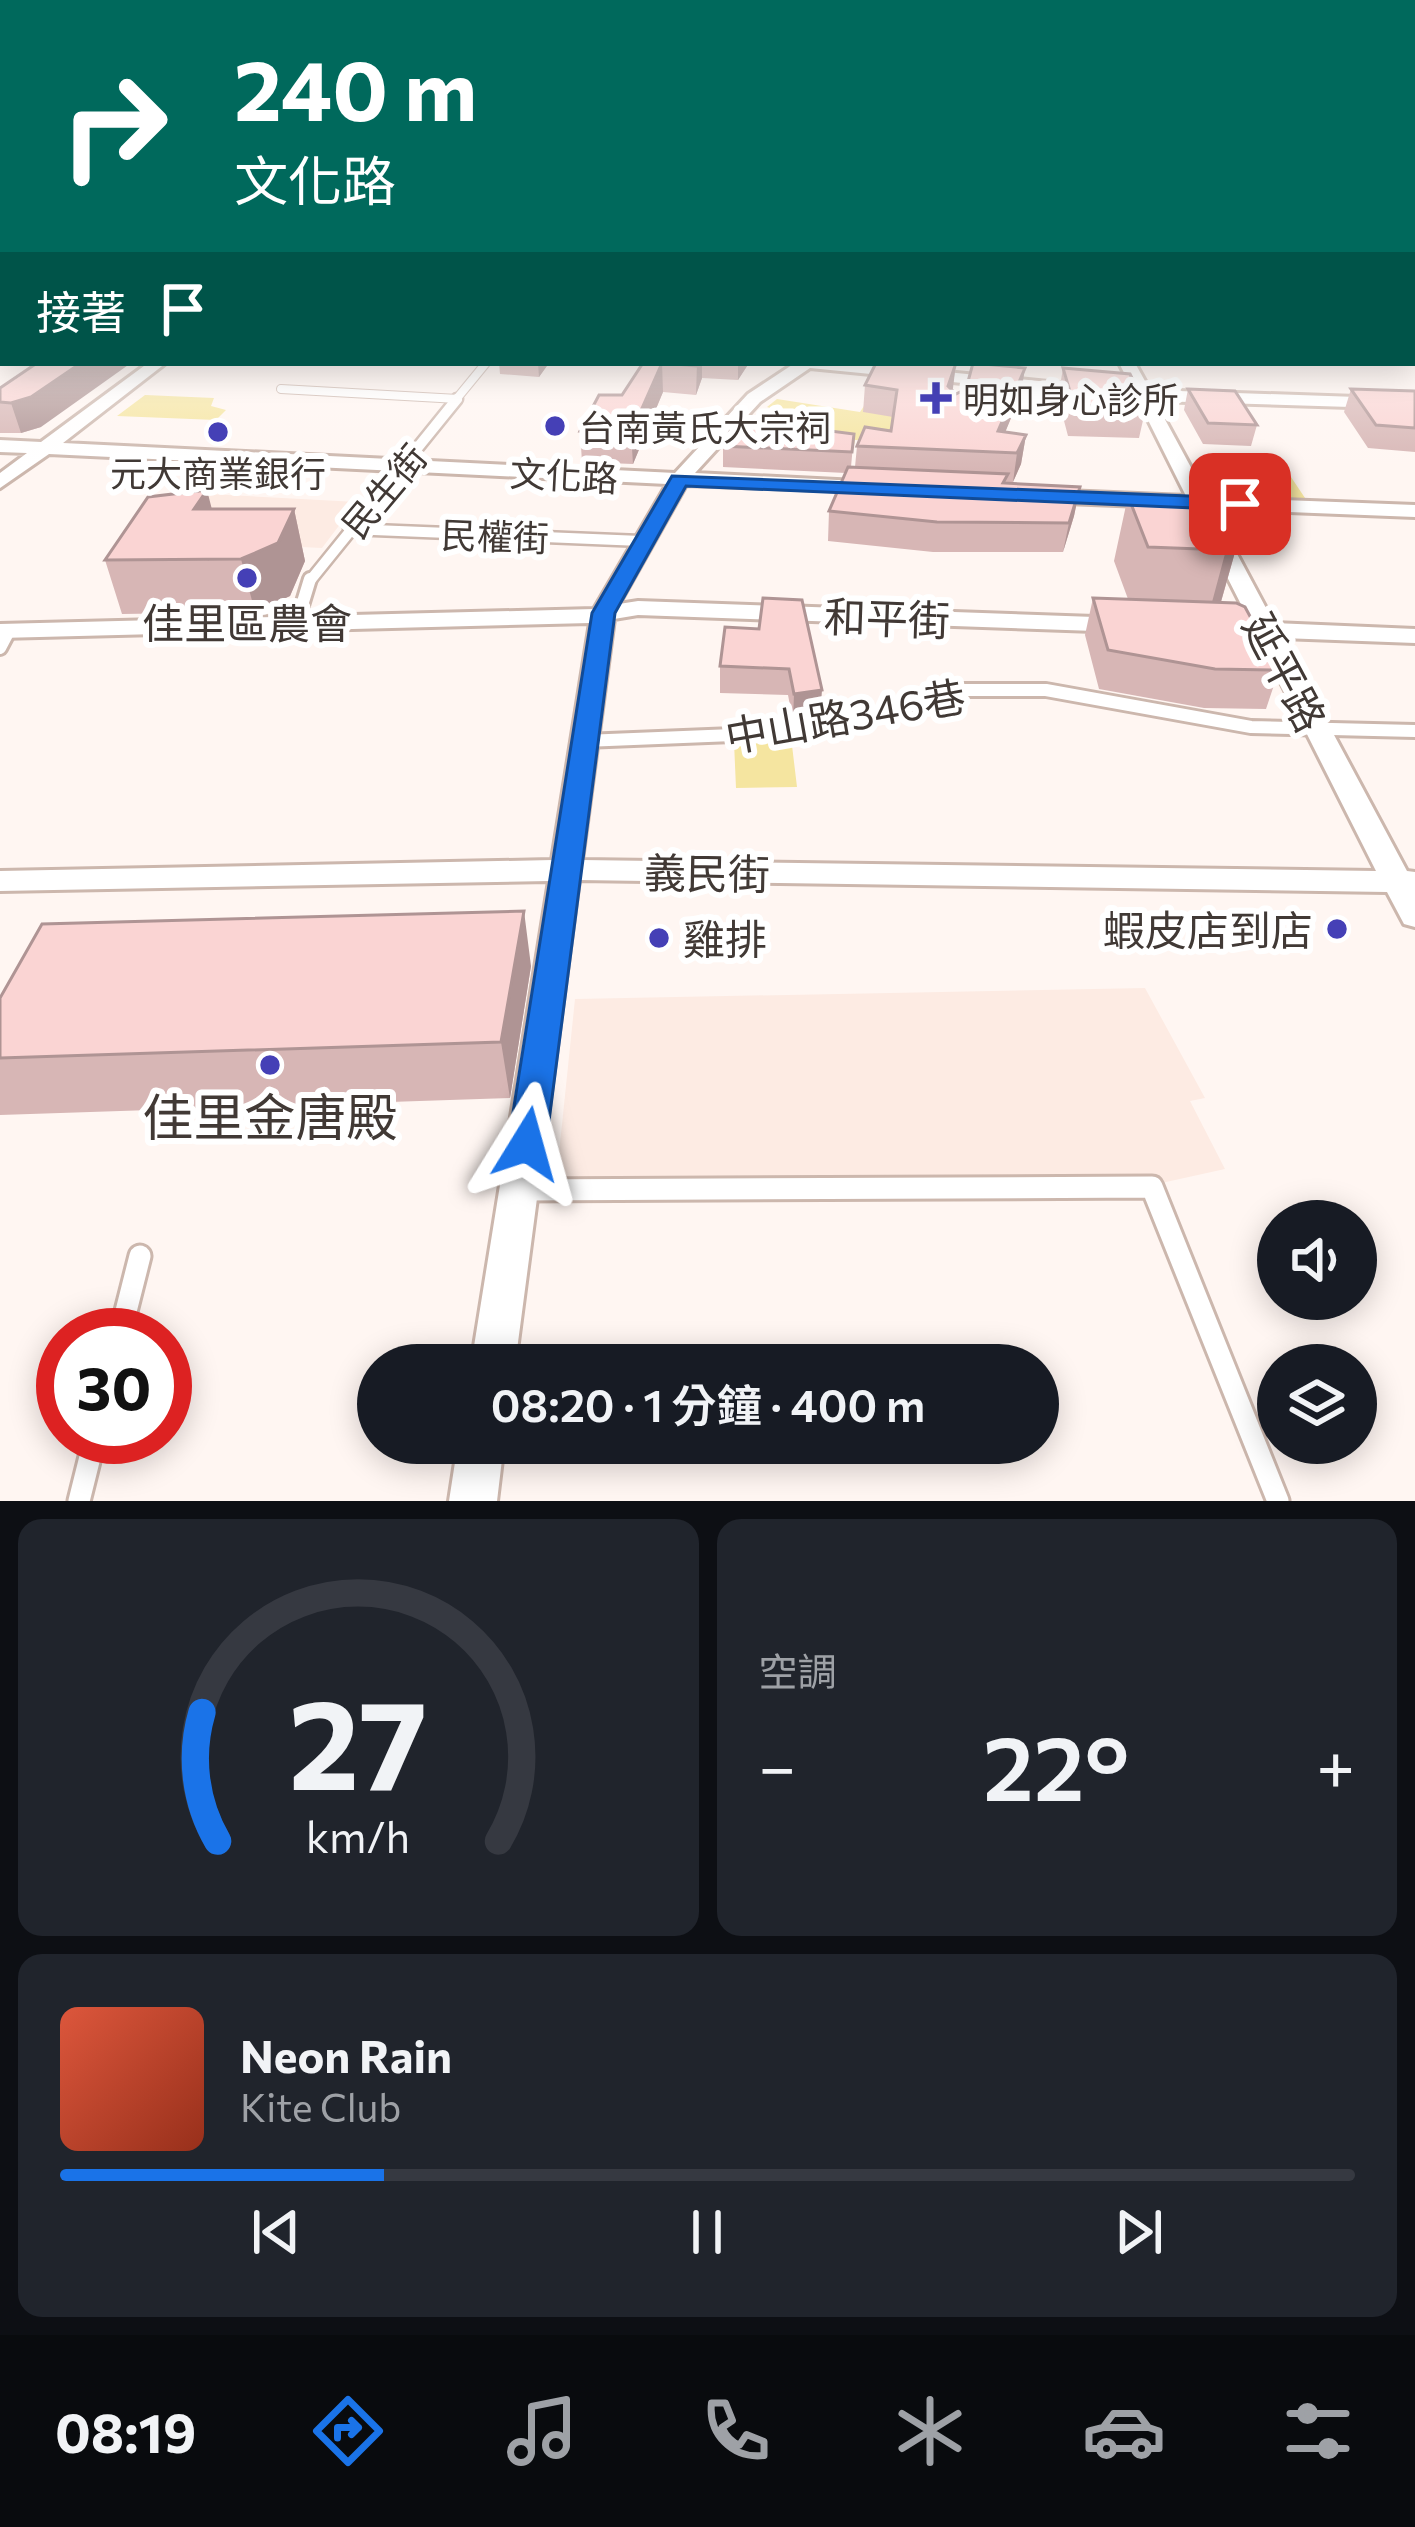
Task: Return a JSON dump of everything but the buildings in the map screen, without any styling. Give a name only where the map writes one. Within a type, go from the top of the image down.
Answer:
[{"type":"street","points":[[0,482],[154,366]]},
{"type":"street","points":[[497,1344],[604,613],[679,480],[754,398],[802,366]]},
{"type":"street","points":[[826,366],[962,387],[1415,404]]},
{"type":"street","name":"延平路","points":[[1128,366],[1318,732],[1406,881],[1415,916]]},
{"type":"street","name":"文化路","points":[[0,446],[891,489]]},
{"type":"street","points":[[1008,494],[1415,511]]},
{"type":"street","name":"和平街","points":[[3,637],[574,620],[638,608],[1147,626]]},
{"type":"street","points":[[1193,627],[1415,636]]},
{"type":"street","name":"義民街","points":[[0,881],[565,870],[1406,881]]},
{"type":"street","points":[[472,1501],[478,1464]]},
{"type":"lane","name":"民生街","points":[[296,625],[310,579],[484,366]]},
{"type":"lane","points":[[281,389],[458,399]]},
{"type":"lane","name":"民權街","points":[[349,529],[641,541]]},
{"type":"lane","name":"中山路346巷","points":[[584,741],[782,733],[857,722],[963,690],[1046,690],[1251,727],[1415,731]]},
{"type":"lane","points":[[520,1190],[1152,1187],[1278,1501]]},
{"type":"lane","points":[[127,1308],[140,1256]]},
{"type":"lane","points":[[79,1501],[88,1464]]},
{"type":"shaded area","points":[[145,395],[214,398],[211,406],[226,410],[216,420],[117,416]]},
{"type":"shaded area","points":[[777,399],[860,412],[866,403],[904,409],[882,441],[855,440],[854,445],[803,438],[817,422],[767,407]]},
{"type":"shaded area","points":[[1214,466],[1285,468],[1305,498],[1241,493]]},
{"type":"shaded area","points":[[192,493],[357,502],[322,548],[218,543]]},
{"type":"shaded area","points":[[791,737],[797,787],[736,788],[734,742]]},
{"type":"shaded area","points":[[1145,988],[1205,1098],[1190,1101],[1225,1169],[1157,1184],[556,1182],[575,999]]},
{"type":"place","name":"明如身心診所","points":[[936,398]]},
{"type":"place","name":"台南黃氏大宗祠","points":[[555,426]]},
{"type":"place","name":"元大商業銀行","points":[[218,432]]},
{"type":"place","name":"佳里區農會","points":[[247,578]]},
{"type":"place","name":"蝦皮店到店","points":[[1337,929]]},
{"type":"place","name":"雞排","points":[[659,938]]},
{"type":"place","name":"佳里金唐殿","points":[[270,1065]]},
{"type":"route","points":[[527,1144],[604,613],[679,480],[1240,504]]}]
